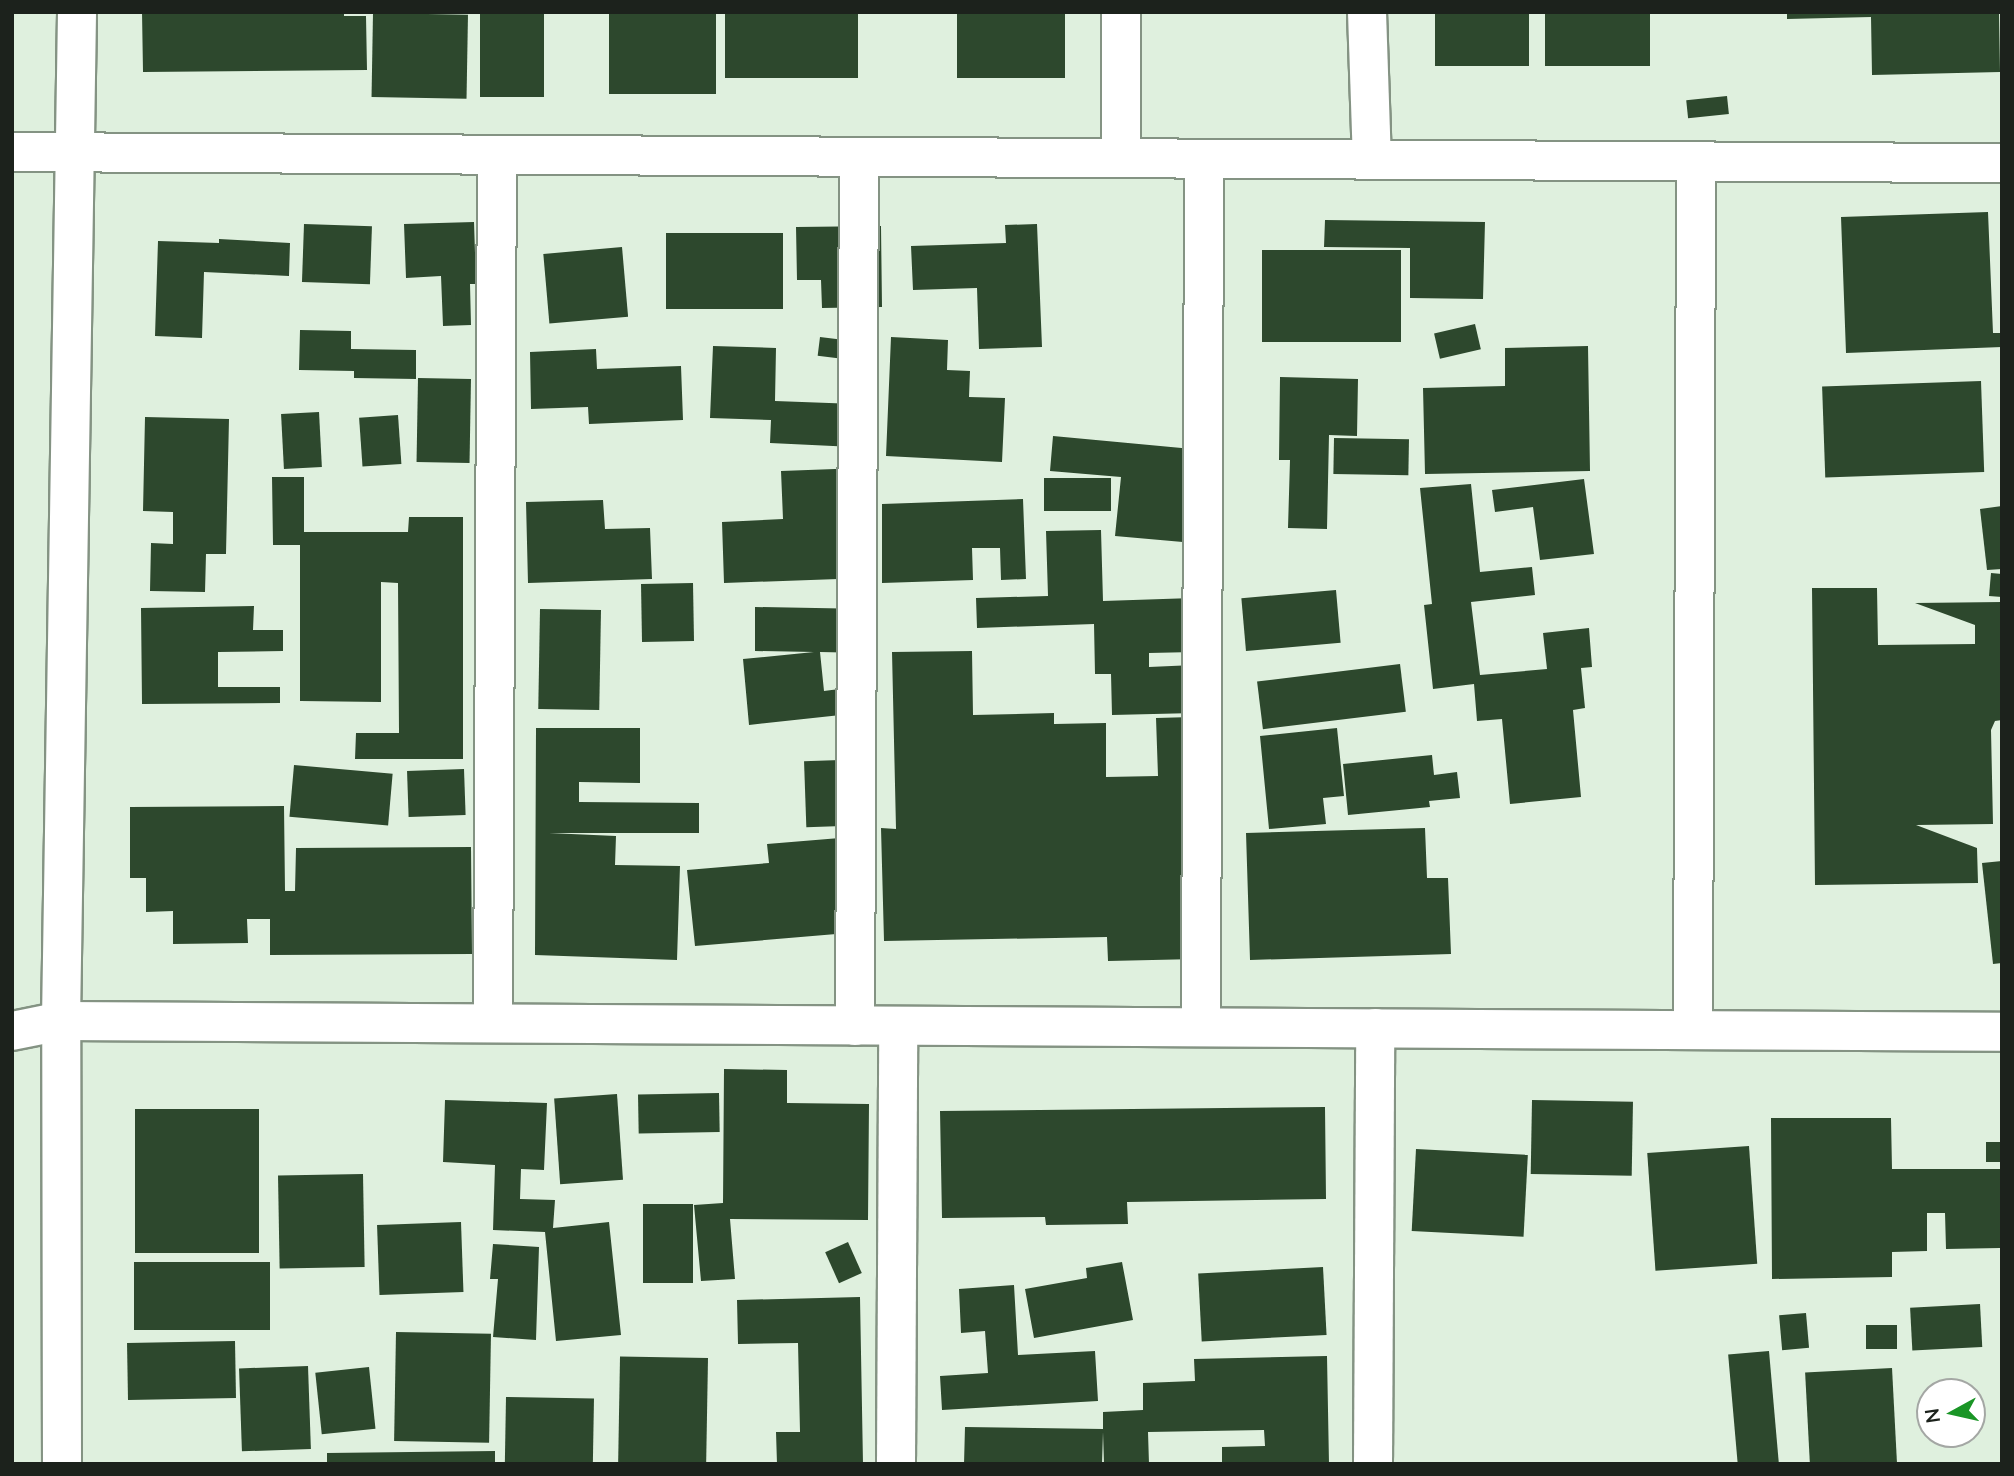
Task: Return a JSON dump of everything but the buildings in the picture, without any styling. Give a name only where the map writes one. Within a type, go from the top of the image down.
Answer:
[{"type":"street","points":[[62,1464],[61,1021],[77,12]]},
{"type":"street","points":[[1121,12],[1121,158]]},
{"type":"street","points":[[1367,12],[1372,160]]},
{"type":"street","points":[[12,152],[2002,163]]},
{"type":"street","points":[[493,1023],[497,155]]},
{"type":"street","points":[[855,1026],[859,157]]},
{"type":"street","points":[[1200,1027],[1204,159]]},
{"type":"street","points":[[1693,1030],[1696,162]]},
{"type":"street","points":[[12,1031],[61,1021],[2002,1032]]},
{"type":"street","points":[[895,1464],[898,1026]]},
{"type":"street","points":[[1373,1464],[1374,1028]]}]
